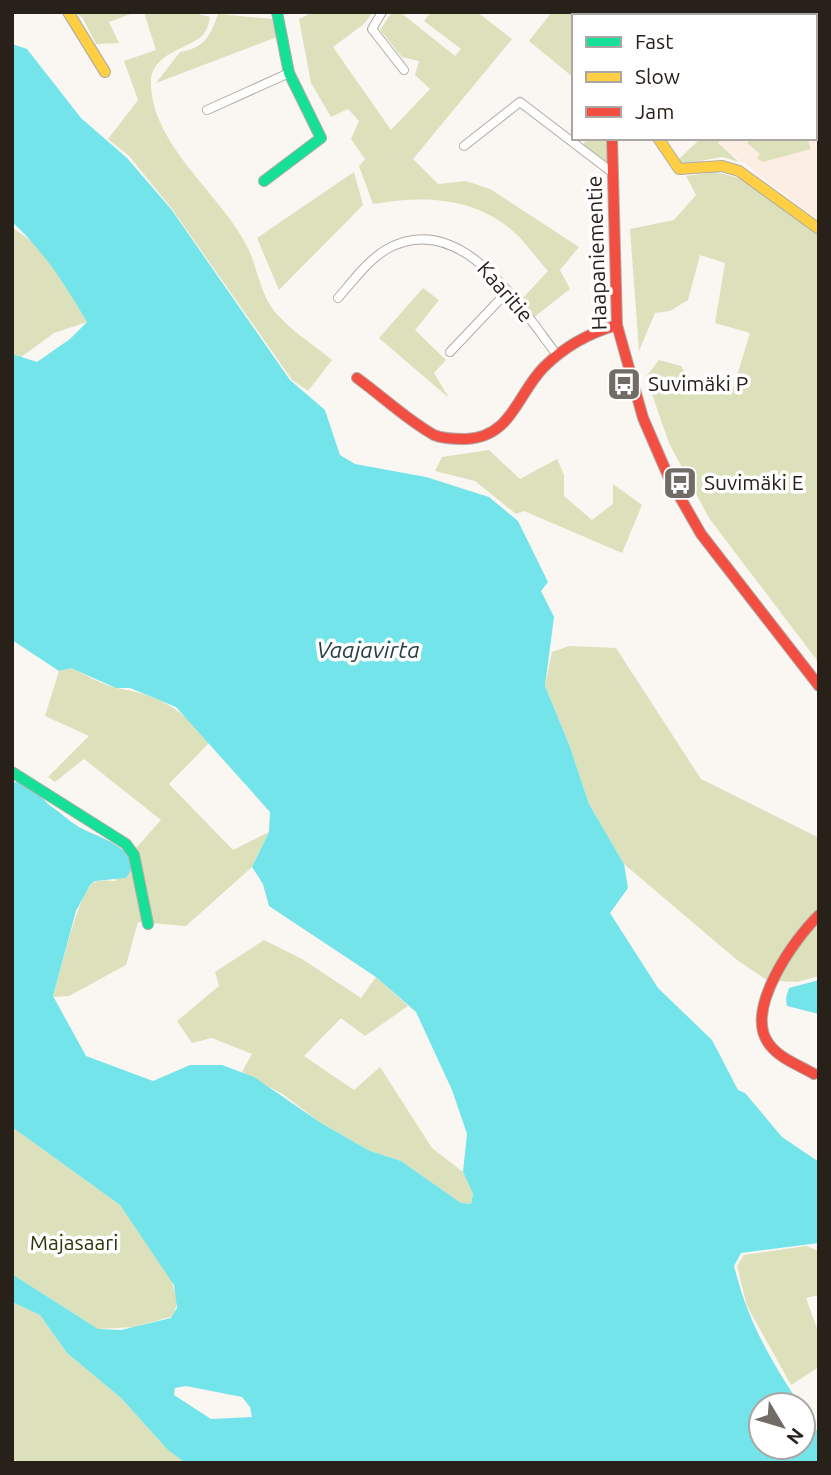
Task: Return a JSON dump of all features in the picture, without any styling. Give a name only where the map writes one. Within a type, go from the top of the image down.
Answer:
[{"type":"street","points":[[68,12],[106,72]]},
{"type":"street","points":[[264,181],[321,138],[289,73],[277,12]]},
{"type":"street","points":[[382,12],[372,29],[404,70]]},
{"type":"street","points":[[207,110],[289,73]]},
{"type":"street","points":[[464,146],[520,102],[608,173],[613,173]]},
{"type":"street","name":"Haapaniementie","points":[[612,140],[617,325],[630,375],[658,455],[674,488],[716,558],[819,686]]},
{"type":"street","points":[[659,140],[679,169],[690,171],[720,166],[737,171],[819,229]]},
{"type":"street","name":"Kaaritie","points":[[338,298],[371,260],[399,243],[423,240],[460,247],[473,256],[507,292],[557,355]]},
{"type":"street","points":[[450,352],[507,292]]},
{"type":"street","points":[[357,378],[436,436],[449,439],[485,438],[496,433],[509,421],[526,387],[557,355],[590,335],[617,325]]},
{"type":"street","points":[[12,772],[127,844],[134,855],[148,924]]},
{"type":"street","points":[[814,1074],[771,1047],[765,1034],[763,1015],[784,956],[797,936],[819,915]]},
{"type":"shaded area","points":[[817,73],[819,74],[819,221],[718,143],[721,140],[817,140]]},
{"type":"green space","points":[[73,12],[136,12],[109,22],[119,43],[96,44],[82,17]]},
{"type":"green space","points":[[144,12],[190,12],[210,17],[207,29],[200,38],[165,57],[158,64],[151,84],[154,107],[163,128],[190,170],[237,229],[248,248],[270,305],[288,325],[332,360],[308,391],[292,380],[172,209],[129,156],[108,139],[138,100],[124,61],[156,50]]},
{"type":"green space","points":[[313,12],[373,12],[364,24],[333,47],[391,130],[430,89],[415,75],[419,61],[402,57],[380,30],[392,12],[400,12],[455,56],[461,49],[424,21],[431,12],[477,12],[512,39],[413,159],[438,184],[466,181],[490,189],[579,247],[560,270],[570,289],[533,318],[520,301],[548,271],[508,227],[477,209],[443,201],[408,200],[373,204],[359,166],[365,159],[351,139],[359,121],[348,109],[331,117],[311,83],[299,19]]},
{"type":"green space","points":[[552,12],[581,12],[582,14],[572,14],[572,76],[529,41]]},
{"type":"green space","points":[[699,12],[700,14],[644,14]]},
{"type":"green space","points":[[819,12],[817,86],[817,14],[814,14]]},
{"type":"green space","points":[[218,14],[272,19],[277,37],[156,83],[180,52],[195,48],[205,40]]},
{"type":"green space","points":[[586,140],[607,140],[607,167],[581,147]]},
{"type":"green space","points":[[699,140],[721,140],[718,143],[739,162],[722,157],[684,164],[678,160]]},
{"type":"green space","points":[[749,140],[808,140],[811,149],[763,162],[757,158],[760,154],[747,143]]},
{"type":"green space","points":[[354,172],[363,205],[279,290],[257,238]]},
{"type":"green space","points":[[716,172],[743,179],[819,233],[819,663],[709,518],[669,443],[646,377],[659,360],[681,366],[695,387],[732,392],[750,333],[715,323],[725,263],[700,255],[688,300],[670,311],[655,313],[639,351],[630,229],[674,220],[696,195],[686,176]]},
{"type":"green space","points":[[12,228],[46,257],[87,322],[54,333],[21,357],[12,354]]},
{"type":"green space","points":[[423,288],[439,300],[415,330],[446,360],[434,373],[449,398],[379,338]]},
{"type":"green space","points":[[489,450],[520,479],[557,459],[564,475],[564,496],[592,520],[613,504],[613,484],[642,505],[622,553],[524,511],[516,514],[475,481],[435,471],[442,457]]},
{"type":"green space","points":[[569,646],[616,648],[701,779],[819,838],[819,911],[770,982],[737,960],[624,864],[589,804],[570,747],[545,686],[552,652]]},
{"type":"green space","points":[[71,668],[111,687],[158,699],[190,721],[210,742],[169,784],[233,850],[269,832],[252,867],[186,926],[138,922],[126,965],[69,996],[53,997],[76,917],[88,889],[95,882],[115,881],[131,861],[124,850],[137,847],[161,820],[84,759],[55,782],[48,777],[89,736],[45,716],[59,671]]},
{"type":"green space","points":[[819,919],[819,976],[797,982],[778,981],[787,957]]},
{"type":"green space","points":[[264,940],[302,959],[361,998],[376,977],[408,1006],[365,1036],[341,1018],[304,1056],[354,1090],[380,1067],[432,1148],[463,1172],[473,1194],[471,1204],[461,1203],[401,1161],[370,1151],[321,1123],[284,1095],[242,1072],[252,1054],[212,1038],[192,1043],[177,1021],[219,986],[215,972]]},
{"type":"green space","name":"Majasaari","points":[[12,1127],[120,1205],[171,1278],[177,1301],[174,1316],[134,1327],[98,1329],[12,1274]]},
{"type":"green space","points":[[806,1246],[819,1251],[819,1295],[806,1298],[819,1334],[819,1367],[791,1385],[747,1306],[737,1266],[744,1255]]},
{"type":"green space","points":[[12,1302],[40,1315],[67,1353],[121,1398],[167,1449],[185,1463],[12,1463]]},
{"type":"water","name":"Vaajavirta","points":[[12,44],[27,49],[81,118],[127,158],[171,209],[290,380],[325,410],[340,455],[355,464],[426,477],[489,497],[518,521],[548,582],[541,591],[554,617],[545,686],[570,747],[589,804],[624,864],[628,888],[610,913],[658,988],[712,1040],[738,1090],[745,1093],[782,1137],[819,1162],[819,1243],[741,1253],[734,1266],[746,1305],[761,1338],[791,1391],[747,1391],[747,1461],[817,1461],[817,1431],[819,1463],[185,1463],[167,1449],[121,1398],[67,1353],[40,1315],[12,1302],[12,1274],[98,1329],[121,1330],[171,1318],[177,1308],[174,1285],[120,1205],[12,1127],[12,783],[23,783],[34,789],[72,822],[117,846],[130,860],[131,868],[126,878],[95,881],[90,885],[76,911],[53,996],[86,1056],[153,1081],[190,1065],[222,1065],[254,1077],[321,1123],[370,1151],[401,1161],[461,1203],[471,1204],[473,1194],[463,1172],[467,1134],[452,1090],[416,1012],[376,977],[269,906],[263,884],[252,867],[269,832],[270,812],[176,707],[130,688],[116,688],[71,668],[59,671],[12,640],[12,354],[37,362],[70,339],[87,322],[54,269],[12,222]],"holes":[[[186,1386],[242,1397],[250,1407],[252,1417],[211,1419],[174,1395],[175,1388]]]},
{"type":"water","points":[[819,980],[819,1014],[787,1006],[789,988]]},
{"type":"traffic: fast","points":[[264,181],[321,138],[289,73],[277,12]]},
{"type":"traffic: fast","points":[[12,772],[126,844],[134,855],[148,924]]},
{"type":"traffic: slow","points":[[68,12],[105,72]]},
{"type":"traffic: slow","points":[[659,140],[679,169],[722,166],[739,171],[819,229]]},
{"type":"traffic: jam","points":[[612,140],[617,325],[643,418],[669,478],[701,534],[819,686]]},
{"type":"traffic: jam","points":[[357,378],[434,435],[458,439],[481,436],[494,431],[504,422],[535,378],[560,353],[597,332],[617,325]]},
{"type":"traffic: jam","points":[[814,1074],[773,1049],[763,1030],[762,1013],[775,975],[797,940],[819,915]]},
{"type":"place","name":"Suvimäki P","points":[[624,384]]},
{"type":"place","name":"Suvimäki E","points":[[680,483]]}]
